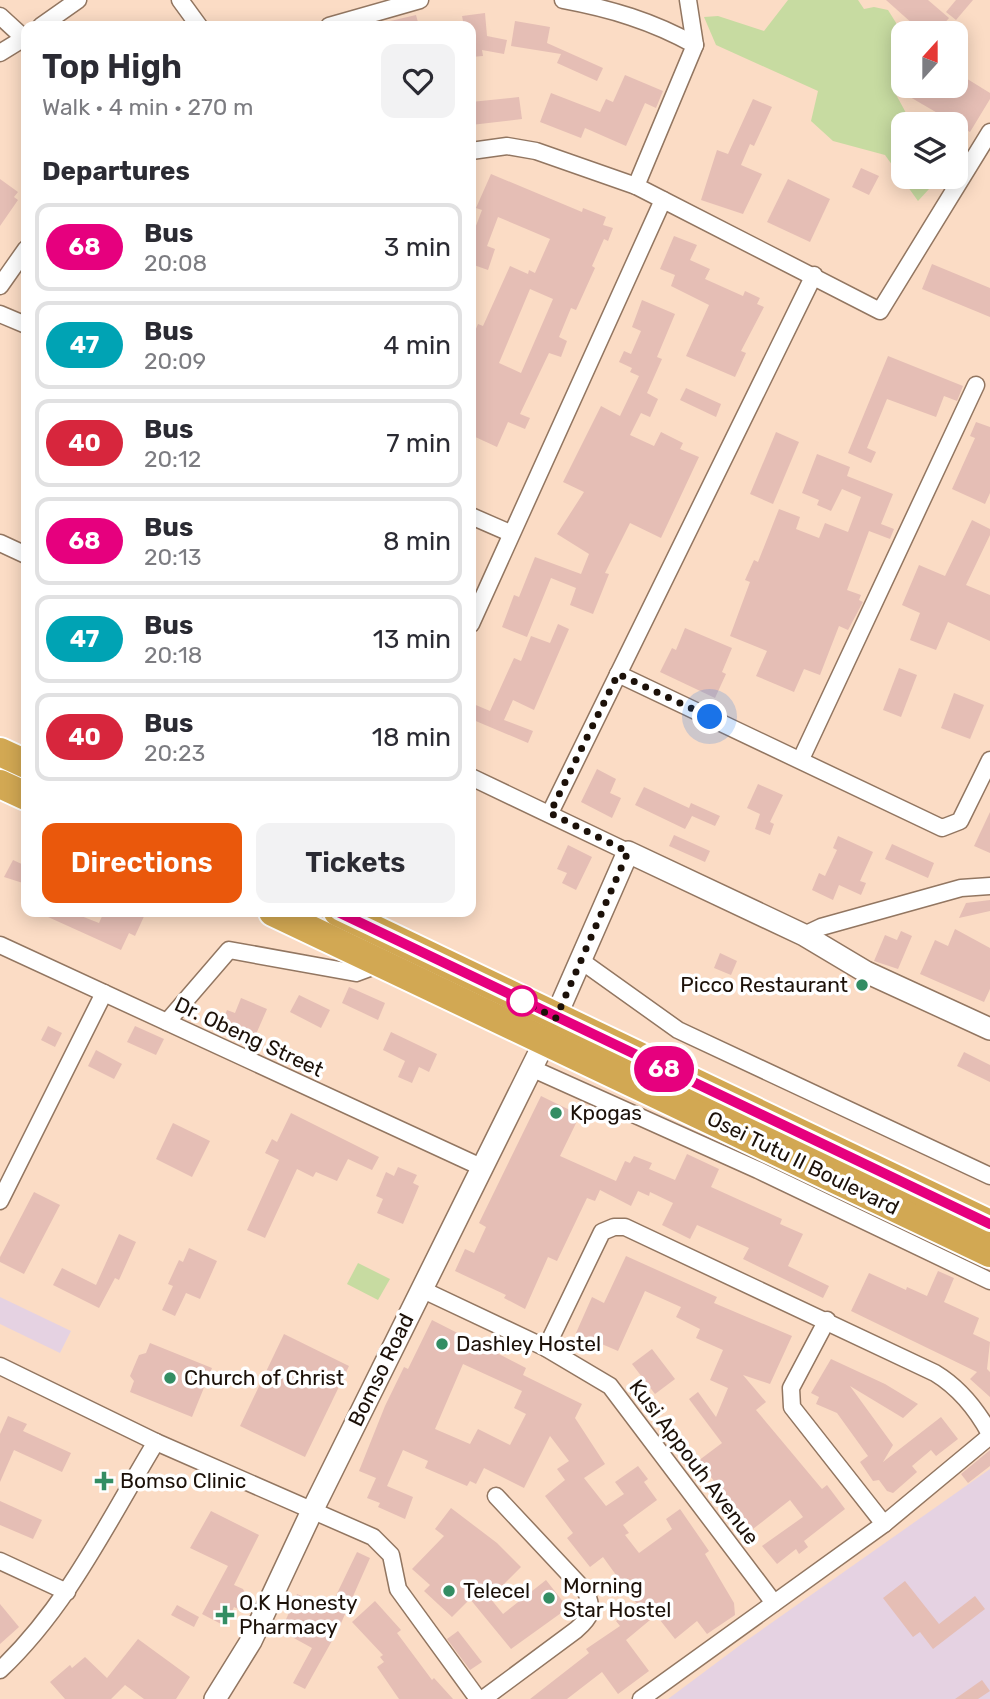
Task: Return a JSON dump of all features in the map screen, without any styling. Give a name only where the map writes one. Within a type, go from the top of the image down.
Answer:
[{"type":"highway","points":[[0,752],[21,762]]},
{"type":"highway","points":[[0,784],[21,794]]},
{"type":"highway","name":"Osei Tutu II Boulevard","points":[[284,917],[383,962],[551,1029],[990,1224]]},
{"type":"highway","name":"Osei Tutu II Boulevard","points":[[347,917],[551,1029],[990,1253]]},
{"type":"street","points":[[48,21],[78,0]]},
{"type":"street","points":[[180,0],[196,21]]},
{"type":"street","points":[[346,21],[420,0]]},
{"type":"street","points":[[563,0],[614,10],[660,26],[695,45]]},
{"type":"street","points":[[636,186],[695,45],[688,0]]},
{"type":"street","points":[[0,16],[21,34]]},
{"type":"street","points":[[0,53],[21,40]]},
{"type":"street","points":[[476,149],[507,146],[536,151],[636,186],[880,311],[990,132]]},
{"type":"street","points":[[476,612],[663,200]]},
{"type":"street","points":[[0,286],[21,256]]},
{"type":"street","points":[[550,813],[814,275]]},
{"type":"street","points":[[0,314],[21,323]]},
{"type":"street","points":[[802,760],[976,385]]},
{"type":"street","points":[[476,518],[510,533]]},
{"type":"street","points":[[0,543],[21,553]]},
{"type":"street","points":[[618,674],[942,828],[960,821],[990,760]]},
{"type":"street","points":[[476,779],[804,935],[866,972],[990,1029]]},
{"type":"street","name":"Bomso Road","points":[[215,1699],[251,1640],[421,1289],[551,1029],[628,852]]},
{"type":"street","points":[[804,935],[821,927],[961,888],[990,886]]},
{"type":"street","name":"Dr. Obeng Street","points":[[0,945],[481,1167]]},
{"type":"street","points":[[167,1022],[229,950],[356,973],[383,962]]},
{"type":"street","points":[[580,960],[678,1030],[990,1176]]},
{"type":"street","points":[[0,1201],[104,993]]},
{"type":"street","points":[[531,1068],[758,1170],[990,1282]]},
{"type":"street","points":[[546,1348],[602,1232],[614,1227],[625,1227],[827,1320],[942,1377],[985,1412],[990,1435],[884,1524],[641,1699]]},
{"type":"street","name":"Kusi Appouh Avenue","points":[[421,1289],[546,1348],[610,1386],[774,1603]]},
{"type":"street","points":[[827,1320],[791,1388],[792,1408],[884,1524]]},
{"type":"street","points":[[0,1366],[156,1442],[373,1537],[391,1555],[398,1589],[480,1699],[576,1630],[590,1618],[592,1607],[586,1592],[496,1496]]},
{"type":"street","points":[[0,1670],[67,1592],[156,1442]]},
{"type":"street","points":[[0,1561],[67,1592]]},
{"type":"shaded area","points":[[0,1297],[71,1331],[60,1353],[0,1324]]},
{"type":"shaded area","points":[[990,1469],[990,1699],[668,1699],[743,1643]]},
{"type":"green space","points":[[788,0],[858,0],[864,9],[874,7],[888,10],[895,21],[891,21],[891,98],[898,98],[905,112],[891,112],[891,163],[885,155],[833,141],[811,121],[818,91],[716,45],[704,17],[718,16],[764,31]]},
{"type":"green space","points":[[909,189],[929,189],[918,201]]},
{"type":"green space","points":[[358,1263],[390,1279],[378,1300],[347,1284]]},
{"type":"building","points":[[886,0],[928,0],[949,18],[946,21],[910,21]]},
{"type":"building","points":[[956,0],[973,0],[956,20],[946,12]]},
{"type":"building","points":[[485,13],[487,36],[507,40],[504,54],[482,50],[483,56],[476,57],[476,21],[463,21],[462,16]]},
{"type":"building","points":[[416,15],[418,21],[390,21]]},
{"type":"building","points":[[515,21],[550,27],[547,43],[603,68],[597,81],[557,63],[561,54],[511,46]]},
{"type":"building","points":[[625,75],[663,91],[656,108],[645,103],[626,146],[585,128],[581,138],[540,122],[551,93],[600,112],[606,99],[613,102]]},
{"type":"building","points":[[968,79],[990,93],[990,99],[970,132],[968,112],[936,112],[912,98],[968,98]]},
{"type":"building","points":[[519,97],[522,119],[476,124],[476,101]]},
{"type":"building","points":[[753,99],[772,107],[754,146],[750,144],[741,165],[762,174],[743,214],[701,200],[717,150],[728,154]]},
{"type":"building","points":[[861,168],[879,176],[869,195],[852,187]]},
{"type":"building","points":[[491,174],[582,212],[583,208],[606,217],[603,225],[613,228],[608,241],[604,239],[592,266],[595,268],[576,310],[571,308],[559,337],[567,341],[561,357],[549,353],[520,414],[530,418],[525,429],[508,422],[497,447],[476,437],[476,329],[478,324],[483,326],[510,266],[528,274],[529,270],[535,273],[550,239],[498,217],[487,246],[495,249],[488,270],[476,266],[476,226],[482,210],[476,208]],"holes":[[[530,289],[553,299],[521,373],[499,363]]]},
{"type":"building","points":[[0,179],[18,192],[14,197],[18,200],[0,226]]},
{"type":"building","points":[[788,179],[830,199],[810,242],[767,222]]},
{"type":"building","points":[[674,236],[697,245],[690,260],[710,269],[705,279],[743,296],[745,291],[760,298],[757,304],[764,307],[741,351],[746,353],[735,377],[686,356],[709,305],[671,286],[675,275],[660,269]]},
{"type":"building","points":[[932,264],[990,288],[990,317],[922,289]]},
{"type":"building","points":[[642,300],[675,314],[657,357],[662,359],[647,393],[658,399],[650,417],[641,413],[630,435],[654,446],[661,432],[683,443],[680,449],[699,457],[661,538],[630,523],[605,573],[609,574],[593,614],[570,605],[576,588],[551,578],[527,637],[502,627],[514,595],[519,597],[535,557],[581,574],[589,554],[557,534],[584,492],[563,482],[601,406],[620,416],[639,376],[630,372],[632,368],[619,362],[624,351],[631,354],[641,331],[632,327]]},
{"type":"building","points":[[888,356],[963,386],[957,401],[944,396],[936,417],[887,399],[867,448],[876,452],[871,463],[848,453]]},
{"type":"building","points":[[686,388],[721,404],[716,417],[680,400]]},
{"type":"building","points":[[976,422],[990,427],[990,493],[985,504],[952,489],[975,438],[970,436]]},
{"type":"building","points":[[776,432],[799,442],[773,504],[750,494]]},
{"type":"building","points":[[817,454],[850,467],[847,476],[893,494],[881,524],[894,529],[890,539],[869,531],[847,590],[861,595],[859,600],[863,602],[848,630],[839,626],[820,675],[804,669],[794,692],[756,676],[767,651],[730,636],[750,582],[745,580],[754,560],[758,562],[779,509],[800,517],[796,529],[819,538],[825,523],[848,532],[861,497],[842,489],[831,511],[817,505],[819,500],[802,493]]},
{"type":"building","points":[[972,520],[990,529],[990,535],[966,585],[990,595],[990,641],[948,622],[936,650],[910,640],[920,613],[902,605],[919,565],[945,576]]},
{"type":"building","points":[[558,624],[569,629],[534,710],[513,700],[504,720],[533,731],[528,743],[476,721],[476,705],[490,711],[514,658],[521,661],[531,636],[550,643]]},
{"type":"building","points":[[685,628],[732,648],[722,672],[726,674],[715,698],[660,672],[672,648],[676,650]]},
{"type":"building","points":[[899,668],[917,675],[901,717],[883,710]]},
{"type":"building","points":[[954,693],[984,705],[970,739],[941,728]]},
{"type":"building","points":[[597,769],[616,779],[610,793],[621,798],[612,818],[581,802]]},
{"type":"building","points":[[758,784],[783,795],[770,822],[774,824],[770,835],[755,829],[760,814],[747,808]]},
{"type":"building","points":[[644,787],[689,808],[691,803],[720,816],[715,826],[692,816],[685,829],[635,805]]},
{"type":"building","points":[[990,812],[990,853],[974,846]]},
{"type":"building","points":[[674,835],[710,851],[705,862],[669,846]]},
{"type":"building","points":[[838,836],[873,852],[860,881],[866,883],[861,895],[839,885],[833,900],[812,890],[819,873],[825,876],[837,850],[833,848]]},
{"type":"building","points":[[892,844],[934,863],[928,878],[885,859]]},
{"type":"building","points":[[568,845],[592,857],[576,890],[562,883],[567,873],[557,869]]},
{"type":"building","points":[[13,860],[21,864],[21,882],[4,877]]},
{"type":"building","points":[[990,900],[990,911],[959,918],[966,903]]},
{"type":"building","points":[[48,917],[84,917],[99,923],[102,917],[144,917],[135,936],[129,933],[121,950]]},
{"type":"building","points":[[955,929],[990,948],[990,989],[984,1002],[920,974],[935,940],[948,946]]},
{"type":"building","points":[[901,931],[912,936],[898,969],[874,961],[885,935],[897,940]]},
{"type":"building","points":[[720,953],[737,961],[731,975],[714,968]]},
{"type":"building","points":[[349,987],[385,1003],[378,1020],[342,1003]]},
{"type":"building","points":[[299,995],[330,1010],[321,1028],[290,1012]]},
{"type":"building","points":[[241,998],[267,1009],[253,1041],[235,1036],[237,1032],[221,1025],[227,1010],[235,1013]]},
{"type":"building","points":[[48,1026],[62,1033],[55,1047],[41,1040]]},
{"type":"building","points":[[135,1026],[164,1039],[156,1055],[127,1042]]},
{"type":"building","points":[[391,1032],[437,1054],[429,1072],[419,1067],[412,1083],[398,1077],[405,1061],[383,1050]]},
{"type":"building","points":[[96,1050],[122,1064],[114,1079],[88,1066]]},
{"type":"building","points":[[964,1052],[990,1065],[990,1082],[957,1066]]},
{"type":"building","points":[[541,1096],[580,1115],[560,1156],[616,1181],[625,1161],[630,1163],[634,1156],[652,1163],[649,1169],[675,1180],[687,1154],[719,1169],[711,1187],[782,1219],[780,1224],[803,1234],[788,1266],[829,1286],[823,1298],[743,1259],[749,1248],[697,1225],[690,1239],[662,1225],[673,1203],[650,1192],[649,1196],[638,1191],[631,1206],[600,1190],[595,1201],[587,1198],[557,1261],[548,1257],[525,1309],[504,1298],[506,1295],[455,1271],[465,1249],[474,1253],[486,1227],[479,1223]]},
{"type":"building","points":[[291,1113],[379,1157],[372,1170],[348,1159],[337,1181],[316,1172],[313,1177],[297,1169],[265,1238],[247,1230],[279,1160],[265,1153],[272,1139],[277,1142]]},
{"type":"building","points":[[173,1123],[210,1141],[192,1177],[156,1159]]},
{"type":"building","points":[[398,1167],[417,1175],[413,1183],[419,1186],[403,1224],[377,1213],[383,1199],[376,1196],[386,1172],[394,1176]]},
{"type":"building","points":[[34,1192],[60,1205],[24,1274],[0,1262],[0,1257]]},
{"type":"building","points":[[119,1234],[136,1242],[119,1280],[115,1278],[99,1308],[53,1285],[62,1268],[96,1285]]},
{"type":"building","points":[[189,1248],[217,1261],[200,1299],[186,1293],[175,1316],[162,1310],[173,1286],[168,1284],[179,1260],[183,1262]]},
{"type":"building","points":[[626,1256],[717,1297],[714,1303],[792,1336],[770,1384],[743,1375],[766,1402],[756,1410],[822,1489],[827,1485],[845,1509],[804,1541],[808,1547],[799,1554],[796,1549],[777,1564],[762,1546],[803,1517],[790,1500],[753,1529],[698,1461],[722,1443],[689,1399],[698,1392],[716,1417],[728,1388],[710,1380],[723,1350],[696,1338],[700,1329],[676,1317],[681,1307],[645,1291],[618,1351],[576,1333],[592,1297],[604,1303]]},
{"type":"building","points":[[938,1271],[954,1278],[944,1302],[979,1318],[973,1334],[990,1342],[987,1369],[990,1372],[990,1397],[970,1379],[977,1372],[851,1311],[869,1273],[906,1290],[907,1287],[927,1296]]},
{"type":"building","points":[[432,1320],[526,1368],[523,1375],[582,1404],[575,1418],[605,1464],[584,1478],[606,1506],[624,1494],[615,1482],[638,1466],[648,1479],[644,1482],[657,1500],[623,1525],[629,1533],[625,1535],[639,1553],[672,1529],[666,1519],[680,1509],[709,1551],[705,1554],[734,1603],[735,1615],[707,1634],[697,1621],[675,1639],[656,1615],[626,1640],[649,1671],[618,1694],[602,1672],[567,1699],[530,1699],[589,1653],[586,1649],[620,1626],[616,1621],[637,1604],[603,1557],[590,1567],[567,1538],[573,1533],[545,1496],[565,1480],[557,1469],[569,1461],[550,1436],[524,1488],[484,1468],[476,1484],[470,1481],[467,1486],[425,1468],[428,1461],[403,1450],[387,1486],[413,1497],[405,1519],[378,1507],[380,1503],[367,1498],[376,1478],[359,1471],[385,1406],[404,1367],[408,1369]],"holes":[[[463,1364],[522,1391],[514,1408],[526,1414],[510,1445],[478,1429],[470,1444],[435,1429]]]},
{"type":"building","points":[[284,1334],[349,1366],[305,1457],[240,1426]]},
{"type":"building","name":"Church of Christ","points":[[150,1343],[212,1368],[192,1417],[130,1392],[134,1381],[130,1376],[139,1355],[146,1353]]},
{"type":"building","points":[[652,1349],[675,1379],[655,1394],[632,1364]]},
{"type":"building","points":[[831,1359],[885,1384],[918,1404],[903,1418],[850,1386],[893,1445],[883,1462],[941,1417],[958,1439],[936,1456],[931,1450],[912,1466],[917,1472],[893,1493],[887,1491],[879,1480],[873,1481],[860,1462],[868,1456],[837,1413],[816,1404],[819,1397],[811,1393]]},
{"type":"building","points":[[8,1416],[27,1424],[23,1431],[71,1453],[62,1472],[14,1450],[0,1482],[0,1434]]},
{"type":"building","points":[[990,1450],[990,1466],[968,1483],[961,1474]]},
{"type":"building","points":[[0,1501],[42,1520],[33,1539],[0,1525]]},
{"type":"building","points":[[451,1508],[497,1543],[521,1567],[490,1598],[503,1614],[546,1580],[568,1608],[511,1649],[470,1599],[452,1617],[424,1591],[430,1585],[412,1569],[444,1536],[435,1529]]},
{"type":"building","points":[[211,1511],[259,1535],[234,1585],[243,1589],[248,1599],[244,1612],[234,1607],[225,1626],[202,1614],[228,1566],[190,1548]]},
{"type":"building","points":[[357,1552],[370,1558],[338,1630],[305,1689],[293,1683],[312,1648],[281,1631],[297,1594],[330,1608]]},
{"type":"building","points":[[905,1581],[939,1624],[975,1596],[985,1609],[933,1649],[920,1632],[913,1637],[883,1598]]},
{"type":"building","points":[[375,1601],[401,1630],[397,1633],[432,1680],[434,1678],[453,1699],[399,1699],[377,1667],[384,1662],[380,1657],[383,1655],[352,1622]]},
{"type":"building","points":[[0,1604],[19,1627],[0,1644]]},
{"type":"building","points":[[177,1605],[199,1617],[194,1627],[171,1615]]},
{"type":"building","points":[[458,1631],[482,1662],[470,1670],[447,1639]]},
{"type":"building","points":[[138,1639],[190,1677],[176,1699],[144,1699],[125,1685],[111,1699],[65,1699],[50,1682],[70,1665],[72,1668],[85,1657],[107,1678]]},
{"type":"building","points":[[982,1680],[990,1691],[978,1699],[955,1699]]},
{"type":"bus line","name":"68","points":[[348,917],[990,1224]]},
{"type":"place","name":"Picco Restaurant","points":[[862,985]]},
{"type":"place","name":"Kpogas","points":[[556,1113]]},
{"type":"place","name":"Dashley Hostel","points":[[442,1344]]},
{"type":"place","name":"Church of Christ","points":[[170,1378]]},
{"type":"place","name":"Bomso Clinic","points":[[104,1481]]},
{"type":"place","name":"Telecel","points":[[449,1591]]},
{"type":"place","name":"Morning Star Hostel","points":[[549,1598]]},
{"type":"place","name":"O.K Honesty Pharmacy","points":[[225,1615]]},
{"type":"route","points":[[522,1001],[556,1018],[628,852],[550,813],[618,674],[710,717]]}]
